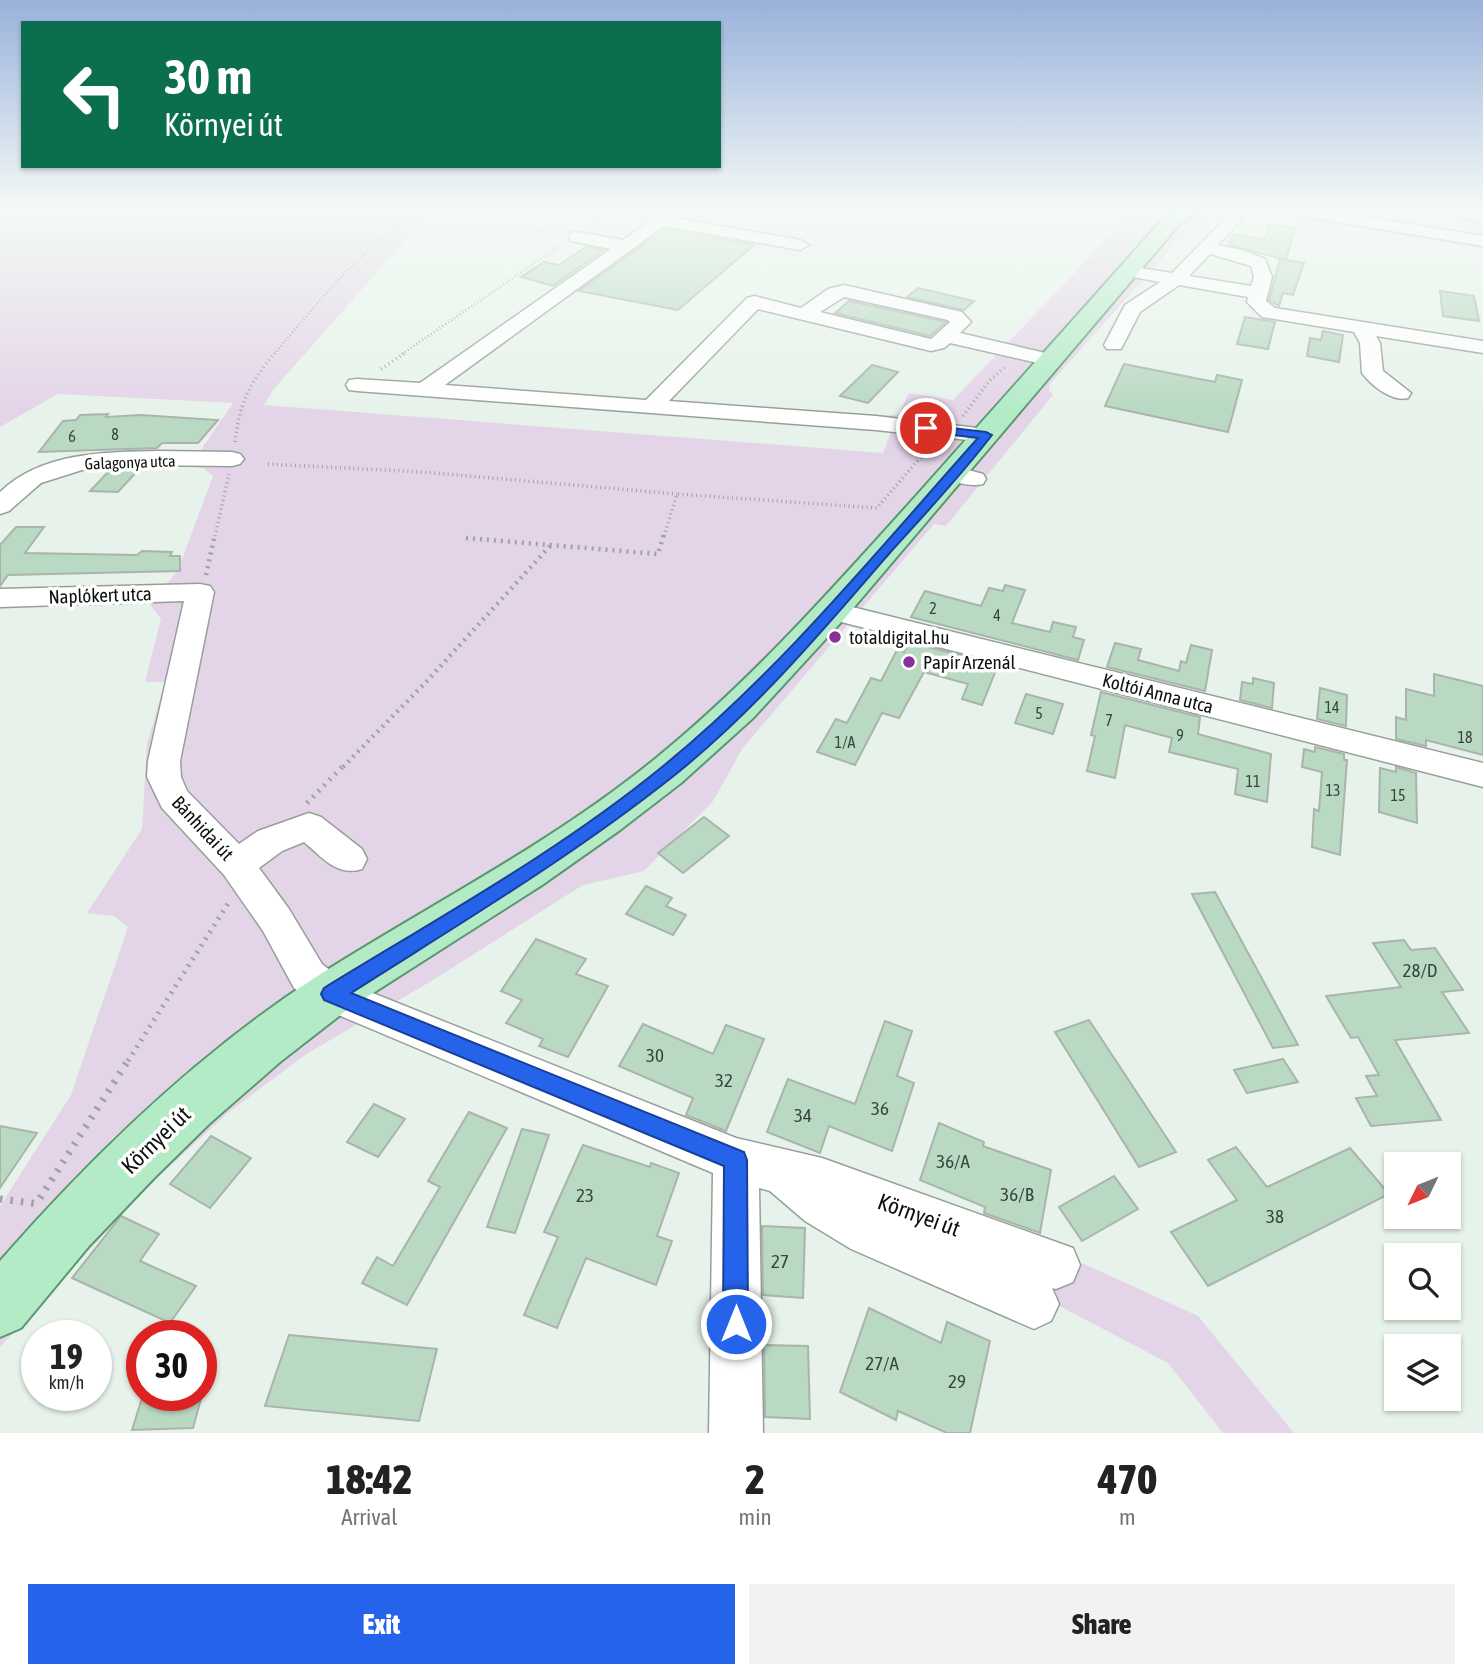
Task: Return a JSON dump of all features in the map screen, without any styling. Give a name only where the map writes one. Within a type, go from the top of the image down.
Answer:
[{"type":"main road","name":"Környei út","points":[[0,1307],[69,1226],[162,1132],[262,1046],[331,994],[526,872],[642,792],[740,709],[914,519],[964,476],[986,435],[1041,358],[1121,278]]},
{"type":"street","points":[[424,390],[581,278]]},
{"type":"street","points":[[1169,278],[1258,296]]},
{"type":"street","points":[[1264,278],[1257,305],[1263,310],[1297,313],[1362,329],[1483,347]]},
{"type":"street","points":[[1114,345],[1132,309],[1176,279]]},
{"type":"street","points":[[652,407],[754,302],[931,345],[937,344],[961,322],[961,319],[844,291],[835,293],[805,314]]},
{"type":"street","points":[[1286,342],[1297,313]]},
{"type":"street","points":[[1362,329],[1370,343],[1373,373],[1401,393]]},
{"type":"street","points":[[946,336],[1041,358]]},
{"type":"street","points":[[357,385],[876,423],[986,435]]},
{"type":"street","name":"Galagonya utca","points":[[0,506],[25,482],[38,475],[86,461],[232,459]]},
{"type":"street","name":"Naplókert utca","points":[[0,598],[200,593]]},
{"type":"street","name":"Bánhidai út","points":[[200,593],[164,761],[167,789],[184,813],[241,871],[276,920],[308,976],[331,994]]},
{"type":"street","name":"Koltói Anna utca","points":[[832,611],[1483,775]]},
{"type":"street","points":[[241,871],[270,841],[309,826],[349,859]]},
{"type":"street","name":"Környei út","points":[[331,994],[758,1165],[869,1232],[1045,1284]]},
{"type":"street","points":[[736,1433],[758,1165]]},
{"type":"path","points":[[200,593],[232,459],[239,410],[256,375],[341,278]]},
{"type":"path","points":[[357,385],[515,278]]},
{"type":"path","points":[[951,431],[989,381],[1013,361],[1041,358]]},
{"type":"path","points":[[268,464],[444,472],[492,480],[877,508],[919,459]]},
{"type":"path","points":[[466,538],[658,554],[677,494]]},
{"type":"path","points":[[270,841],[427,681],[550,546]]},
{"type":"path","points":[[37,1202],[241,871]]},
{"type":"shaded area","points":[[0,278],[372,278],[273,390],[264,405],[883,453],[892,429],[874,417],[899,414],[909,393],[953,400],[1070,278],[1145,278],[1049,385],[1053,395],[946,526],[934,524],[742,749],[713,801],[644,871],[583,885],[433,980],[308,1053],[229,1112],[148,1186],[25,1320],[21,1320],[21,1324],[0,1347],[0,1206],[71,1095],[128,927],[114,916],[87,913],[142,829],[147,744],[165,682],[145,682],[161,619],[150,605],[178,570],[213,476],[203,468],[190,466],[233,403],[58,394],[0,427]]},
{"type":"shaded area","points":[[1082,1263],[1198,1316],[1294,1433],[1223,1433],[1168,1363],[1048,1300],[1055,1280]]},
{"type":"building","points":[[524,278],[565,278],[553,286]]},
{"type":"building","points":[[597,278],[716,278],[678,310],[579,291]]},
{"type":"building","points":[[1275,278],[1299,278],[1293,295],[1283,293],[1279,306],[1269,300]]},
{"type":"building","points":[[918,288],[974,301],[964,310],[907,297]]},
{"type":"building","points":[[1440,291],[1474,296],[1479,321],[1443,316]]},
{"type":"building","points":[[849,301],[946,322],[930,336],[835,313]]},
{"type":"building","points":[[1245,317],[1275,322],[1268,349],[1237,344]]},
{"type":"building","points":[[1323,331],[1343,335],[1339,362],[1307,356],[1310,338],[1321,340]]},
{"type":"building","points":[[1124,364],[1215,382],[1217,375],[1242,380],[1228,432],[1105,406]]},
{"type":"building","points":[[872,365],[898,372],[868,403],[840,396]]},
{"type":"building","points":[[108,414],[106,417],[141,415],[218,420],[198,443],[162,443],[157,448],[39,452],[63,421],[76,420],[80,415]]},
{"type":"building","points":[[140,468],[118,492],[90,491],[110,470]]},
{"type":"building","points":[[16,527],[44,527],[25,553],[137,555],[142,551],[172,552],[170,556],[180,556],[180,571],[8,575],[0,586],[0,545]]},
{"type":"building","points":[[1005,585],[1025,590],[1012,623],[1050,632],[1053,622],[1076,627],[1073,637],[1084,640],[1078,660],[911,617],[925,591],[981,606],[989,588],[1003,591]]},
{"type":"building","points":[[909,642],[998,665],[982,705],[962,699],[968,684],[924,672],[899,718],[882,713],[855,765],[817,752],[836,719],[847,723],[871,678],[881,681],[897,650],[904,652]]},
{"type":"building","points":[[1115,643],[1141,649],[1138,660],[1179,671],[1181,661],[1186,663],[1191,645],[1212,650],[1205,691],[1107,667]]},
{"type":"building","points":[[1434,674],[1483,686],[1483,755],[1426,740],[1426,746],[1396,739],[1396,717],[1406,720],[1406,689],[1434,696]]},
{"type":"building","points":[[1253,678],[1274,683],[1272,708],[1240,700],[1242,682],[1253,684]]},
{"type":"building","points":[[1320,688],[1347,695],[1346,726],[1317,719]]},
{"type":"building","points":[[1101,692],[1200,717],[1198,734],[1271,754],[1267,802],[1235,794],[1238,769],[1169,752],[1172,738],[1125,725],[1115,778],[1087,771],[1095,736],[1091,735]]},
{"type":"building","points":[[1026,694],[1063,704],[1053,734],[1015,723]]},
{"type":"building","points":[[1315,747],[1344,754],[1344,760],[1347,760],[1340,855],[1312,847],[1314,809],[1319,811],[1322,772],[1302,767],[1304,749],[1315,752]]},
{"type":"building","points":[[1396,767],[1416,773],[1417,823],[1379,812],[1380,768],[1396,772]]},
{"type":"building","points":[[704,817],[729,836],[683,873],[658,853]]},
{"type":"building","points":[[646,886],[672,898],[666,906],[686,915],[673,935],[626,914]]},
{"type":"building","points":[[1215,892],[1298,1045],[1273,1048],[1192,894]]},
{"type":"building","points":[[536,939],[586,959],[576,974],[608,986],[568,1057],[539,1046],[543,1039],[506,1023],[522,1000],[501,991]]},
{"type":"building","points":[[1404,940],[1411,950],[1435,948],[1463,990],[1442,992],[1469,1033],[1395,1040],[1441,1120],[1371,1126],[1356,1098],[1377,1096],[1366,1076],[1379,1075],[1358,1037],[1351,1038],[1326,996],[1401,987],[1373,943]]},
{"type":"building","points":[[1089,1020],[1176,1152],[1139,1167],[1055,1032]]},
{"type":"building","points":[[885,1021],[912,1031],[897,1076],[914,1083],[892,1151],[829,1126],[820,1153],[767,1132],[788,1079],[855,1104]]},
{"type":"building","points":[[643,1024],[713,1054],[726,1025],[764,1039],[726,1131],[686,1115],[693,1098],[619,1066]]},
{"type":"building","points":[[1283,1059],[1298,1082],[1247,1093],[1234,1070]]},
{"type":"building","points":[[374,1104],[405,1119],[378,1157],[347,1142]]},
{"type":"building","points":[[469,1112],[507,1128],[407,1305],[362,1283],[377,1257],[393,1266],[440,1187],[428,1181]]},
{"type":"building","points":[[939,1123],[984,1142],[983,1146],[1051,1170],[1040,1233],[984,1213],[985,1207],[920,1180]]},
{"type":"building","points":[[0,1126],[37,1133],[0,1188]]},
{"type":"building","points":[[522,1129],[549,1135],[515,1233],[487,1227]]},
{"type":"building","points":[[211,1136],[251,1158],[210,1208],[170,1184]]},
{"type":"building","points":[[583,1145],[650,1167],[651,1163],[679,1173],[657,1236],[672,1241],[656,1285],[586,1258],[557,1328],[524,1315],[558,1237],[544,1232]]},
{"type":"building","points":[[1236,1147],[1267,1187],[1350,1148],[1384,1188],[1384,1197],[1208,1286],[1171,1232],[1237,1200],[1208,1160]]},
{"type":"building","points":[[1114,1176],[1138,1209],[1082,1241],[1059,1207]]},
{"type":"building","points":[[121,1216],[159,1234],[140,1261],[196,1286],[172,1320],[163,1320],[72,1278]]},
{"type":"building","points":[[762,1226],[805,1228],[803,1298],[763,1295]]},
{"type":"building","points":[[869,1308],[941,1343],[947,1322],[990,1341],[970,1433],[947,1433],[898,1411],[896,1420],[840,1392]]},
{"type":"building","points":[[289,1335],[437,1349],[419,1421],[265,1406]]},
{"type":"building","points":[[764,1345],[808,1346],[810,1419],[765,1417]]},
{"type":"building","points":[[138,1411],[198,1411],[193,1428],[132,1430]]},
{"type":"place","name":"totaldigital.hu","points":[[835,637]]},
{"type":"place","name":"Papír Arzenál","points":[[909,662]]},
{"type":"route","points":[[736,1324],[736,1160],[331,994],[526,872],[605,819],[667,772],[740,709],[832,611],[986,435],[926,428]]}]
